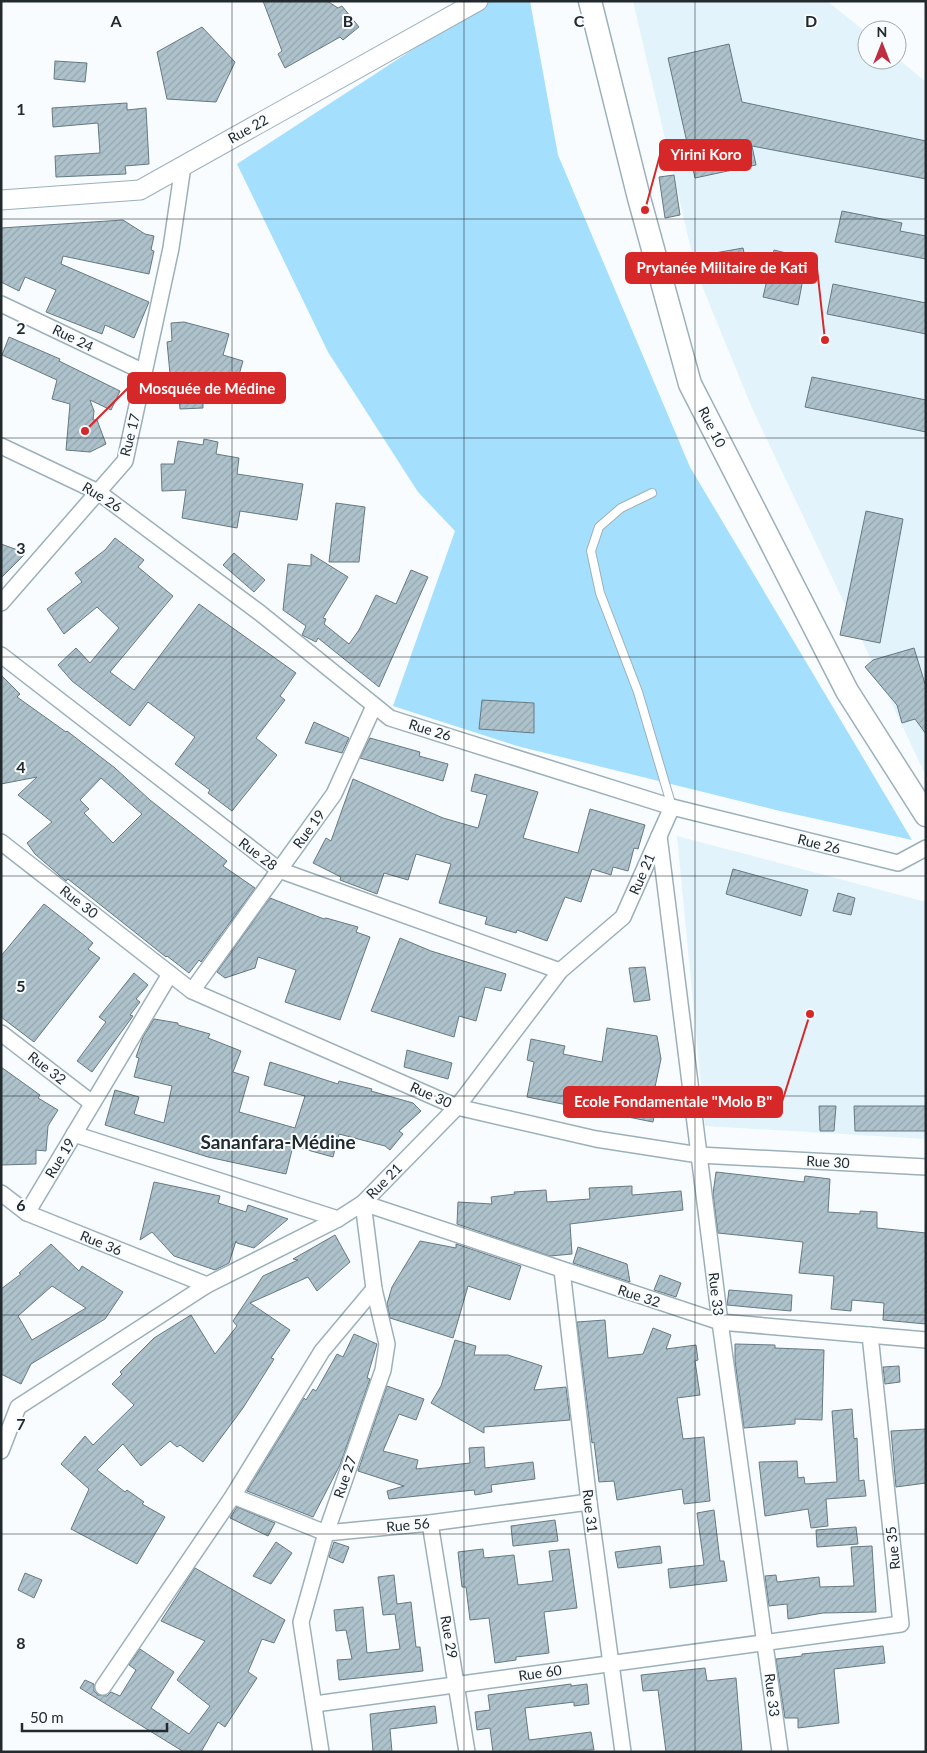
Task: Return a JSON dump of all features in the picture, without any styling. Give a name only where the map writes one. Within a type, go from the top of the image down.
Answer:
[{"type":"main road","name":"Rue 10","points":[[590,1],[639,198],[690,384],[847,691],[926,815]]},
{"type":"street","name":"Rue 22","points":[[1,200],[140,190],[478,1]]},
{"type":"street","name":"Rue 17","points":[[1,603],[125,460],[171,248],[183,166]]},
{"type":"street","name":"Rue 24","points":[[1,304],[144,372]]},
{"type":"street","name":"Rue 26","points":[[1,446],[98,492],[260,613],[390,718],[672,807],[898,864],[926,848]]},
{"type":"street","name":"Rue 28","points":[[1,655],[279,870],[560,971]]},
{"type":"street","name":"Rue 19","points":[[192,991],[334,794],[374,706]]},
{"type":"street","name":"Rue 21","points":[[1,1451],[18,1407],[207,1285],[338,1220],[363,1203],[457,1107],[560,971],[623,917],[672,807]]},
{"type":"street","name":"Rue 33","points":[[659,836],[720,1322],[780,1752]]},
{"type":"street","name":"Rue 30","points":[[1,842],[192,991],[457,1107],[596,1139],[699,1155],[926,1167]]},
{"type":"street","name":"Rue 19","points":[[27,1213],[170,974]]},
{"type":"street","name":"Rue 32","points":[[1,1033],[92,1104]]},
{"type":"street","points":[[74,1134],[338,1220]]},
{"type":"street","name":"Rue 36","points":[[1,1193],[27,1213],[207,1285]]},
{"type":"street","name":"Rue 32","points":[[363,1203],[720,1322],[926,1340]]},
{"type":"street","name":"Rue 27","points":[[321,1752],[315,1704],[300,1622],[326,1533],[383,1370],[387,1344],[374,1290],[363,1203]]},
{"type":"street","name":"Rue 31","points":[[562,1270],[589,1502],[623,1752]]},
{"type":"street","points":[[103,1687],[233,1496],[322,1351],[374,1290]]},
{"type":"street","name":"Rue 35","points":[[765,1642],[901,1624],[870,1335]]},
{"type":"street","name":"Rue 56","points":[[233,1496],[326,1533],[430,1523],[589,1502]]},
{"type":"street","name":"Rue 29","points":[[430,1523],[467,1752]]},
{"type":"street","name":"Rue 60","points":[[315,1704],[765,1642]]},
{"type":"lane","points":[[652,494],[621,508],[600,527],[591,551],[600,593],[638,692],[672,807]]},
{"type":"shaded area","points":[[487,1],[530,1],[558,155],[690,467],[912,840],[780,811],[517,746],[393,706],[455,531],[418,492],[328,352],[237,164]]},
{"type":"shaded area","points":[[633,1],[827,1],[857,25],[857,70],[907,70],[907,66],[926,82],[926,776],[752,408],[696,271]]},
{"type":"shaded area","points":[[677,836],[926,902],[926,1139],[705,1126]]},
{"type":"building","points":[[263,1],[327,1],[338,8],[342,6],[359,27],[343,40],[340,37],[285,68],[278,54],[282,51]]},
{"type":"building","points":[[202,27],[235,62],[216,102],[167,99],[157,52]]},
{"type":"building","points":[[729,44],[742,102],[926,141],[926,179],[752,146],[756,165],[695,178],[668,58]]},
{"type":"building","points":[[55,61],[87,63],[85,82],[54,79]]},
{"type":"building","points":[[127,103],[127,110],[146,108],[149,164],[125,166],[126,174],[56,177],[55,156],[100,153],[98,123],[53,127],[52,108]]},
{"type":"building","points":[[674,175],[680,215],[665,218],[659,177]]},
{"type":"building","points":[[842,211],[902,223],[900,231],[926,236],[926,259],[835,242]]},
{"type":"building","points":[[123,220],[145,234],[154,236],[151,250],[154,251],[149,274],[63,256],[61,264],[149,302],[134,338],[105,325],[102,334],[46,312],[56,290],[25,277],[19,291],[1,282],[1,228]]},
{"type":"building","points":[[743,248],[747,266],[702,274],[698,256]]},
{"type":"building","points":[[774,250],[807,258],[798,305],[763,297]]},
{"type":"building","points":[[833,284],[926,303],[926,334],[827,314]]},
{"type":"building","points":[[184,322],[229,334],[223,355],[243,361],[236,385],[218,380],[219,401],[203,403],[203,408],[180,409],[177,374],[170,374],[167,342],[172,341],[171,323]]},
{"type":"building","points":[[9,337],[60,359],[59,361],[120,391],[111,410],[90,400],[94,411],[93,420],[97,420],[106,444],[90,452],[66,450],[70,404],[52,399],[57,380],[2,355]]},
{"type":"building","points":[[812,377],[926,400],[926,432],[805,407]]},
{"type":"building","points":[[204,439],[218,442],[216,454],[239,458],[237,474],[303,484],[297,520],[240,511],[237,528],[182,518],[186,490],[162,491],[161,464],[174,464],[178,441],[203,445]]},
{"type":"building","points":[[336,503],[365,507],[359,562],[329,562]]},
{"type":"building","points":[[866,511],[903,519],[880,643],[840,635]]},
{"type":"building","points":[[115,538],[144,560],[138,567],[173,596],[110,672],[134,690],[199,604],[296,673],[280,696],[285,700],[256,738],[277,755],[232,811],[208,793],[210,790],[175,764],[195,737],[148,702],[130,726],[72,681],[58,665],[76,648],[90,663],[119,628],[97,607],[64,634],[47,609],[82,582],[75,573],[105,550]]},
{"type":"building","points":[[1,544],[26,553],[1,578]]},
{"type":"building","points":[[234,553],[265,580],[254,592],[223,565]]},
{"type":"building","points":[[311,554],[348,577],[323,618],[326,619],[324,624],[349,644],[359,630],[376,595],[396,604],[411,570],[428,577],[379,687],[318,638],[316,642],[302,635],[306,626],[283,610],[288,564],[311,566]]},
{"type":"building","points":[[914,648],[926,687],[926,734],[915,719],[902,723],[897,705],[865,667],[873,660]]},
{"type":"building","points":[[1,675],[20,694],[17,697],[67,731],[115,768],[150,800],[227,861],[223,866],[255,888],[201,962],[199,960],[189,973],[68,879],[66,881],[35,854],[27,843],[52,822],[18,795],[37,777],[1,784]],"holes":[[[101,778],[142,814],[113,843],[84,813],[89,809],[80,800]]]},
{"type":"building","points":[[482,700],[534,703],[534,733],[479,729]]},
{"type":"building","points":[[314,722],[349,738],[342,753],[305,743]]},
{"type":"building","points":[[370,738],[420,752],[419,756],[448,764],[443,781],[360,758]]},
{"type":"building","points":[[475,774],[538,792],[523,838],[578,853],[590,809],[645,825],[638,849],[634,848],[628,871],[613,867],[611,875],[592,869],[581,902],[565,897],[547,941],[517,930],[516,933],[485,924],[487,917],[439,903],[451,864],[416,854],[408,880],[384,873],[377,894],[340,880],[341,877],[313,863],[326,838],[331,841],[353,779],[443,818],[478,828],[487,795],[471,791]]},
{"type":"building","points":[[733,869],[808,890],[801,916],[726,894]]},
{"type":"building","points":[[838,893],[855,898],[851,915],[833,911]]},
{"type":"building","points":[[270,898],[324,919],[358,927],[356,932],[370,937],[340,1020],[285,1002],[296,970],[258,957],[255,968],[225,978],[217,972]]},
{"type":"building","points":[[44,904],[93,943],[88,949],[100,958],[34,1042],[1,1017],[1,956]]},
{"type":"building","points":[[400,938],[431,951],[506,974],[501,991],[485,987],[476,1021],[459,1016],[454,1037],[371,1011]]},
{"type":"building","points":[[645,967],[650,1000],[634,1002],[629,968]]},
{"type":"building","points":[[134,973],[148,985],[136,999],[140,1002],[130,1015],[133,1016],[92,1072],[77,1061],[106,1022],[99,1017]]},
{"type":"building","points":[[154,1019],[178,1023],[178,1025],[210,1034],[208,1038],[241,1051],[233,1072],[249,1077],[239,1112],[295,1128],[305,1096],[264,1085],[270,1062],[338,1084],[339,1081],[372,1089],[371,1091],[413,1103],[421,1111],[399,1131],[403,1134],[390,1150],[385,1146],[339,1134],[333,1157],[293,1146],[286,1174],[208,1157],[105,1125],[115,1090],[139,1097],[134,1114],[164,1123],[172,1086],[134,1077],[139,1058],[136,1057],[143,1037]]},
{"type":"building","points":[[607,1028],[657,1036],[661,1059],[652,1101],[657,1102],[653,1122],[527,1097],[534,1062],[527,1060],[531,1039],[565,1046],[563,1054],[602,1062]]},
{"type":"building","points":[[407,1050],[452,1063],[448,1079],[404,1067]]},
{"type":"building","points":[[1,1067],[40,1095],[38,1098],[58,1110],[48,1126],[46,1151],[36,1150],[36,1164],[1,1165]]},
{"type":"building","points":[[819,1106],[836,1106],[834,1131],[820,1131]]},
{"type":"building","points":[[854,1106],[926,1106],[926,1131],[855,1131]]},
{"type":"building","points":[[716,1172],[804,1182],[805,1176],[830,1179],[828,1212],[860,1214],[860,1211],[877,1212],[877,1228],[926,1233],[926,1324],[883,1320],[884,1303],[852,1300],[851,1311],[831,1309],[834,1276],[799,1273],[803,1242],[718,1233],[713,1194]]},
{"type":"building","points":[[154,1182],[220,1196],[218,1203],[246,1212],[248,1205],[288,1219],[254,1248],[237,1243],[236,1241],[229,1263],[215,1270],[174,1256],[152,1232],[140,1240]]},
{"type":"building","points":[[632,1186],[632,1195],[681,1191],[683,1210],[570,1224],[572,1254],[550,1256],[457,1224],[458,1202],[492,1204],[491,1197],[515,1194],[514,1192],[546,1190],[547,1202],[590,1199],[589,1188]]},
{"type":"building","points":[[335,1235],[350,1262],[317,1291],[308,1277],[250,1303],[290,1330],[271,1358],[274,1359],[243,1408],[203,1462],[180,1445],[177,1447],[170,1441],[141,1466],[123,1444],[97,1470],[125,1492],[127,1490],[144,1502],[142,1504],[165,1517],[137,1564],[71,1529],[89,1489],[61,1464],[85,1436],[93,1445],[134,1405],[112,1384],[122,1374],[120,1372],[154,1338],[191,1315],[215,1354],[237,1326],[233,1321],[263,1276],[298,1260],[293,1259]]},
{"type":"building","points":[[420,1241],[456,1248],[456,1244],[521,1266],[510,1300],[468,1286],[453,1338],[390,1318],[387,1304],[392,1287]]},
{"type":"building","points":[[51,1244],[79,1271],[82,1266],[123,1292],[105,1319],[31,1364],[21,1384],[1,1374],[1,1289],[21,1274],[19,1273]],"holes":[[[52,1286],[86,1308],[32,1340],[18,1316]]]},
{"type":"building","points":[[578,1247],[627,1264],[630,1282],[573,1263]]},
{"type":"building","points":[[660,1275],[681,1283],[676,1297],[654,1290]]},
{"type":"building","points":[[729,1290],[792,1295],[791,1311],[727,1305]]},
{"type":"building","points":[[605,1320],[608,1358],[643,1354],[653,1328],[671,1335],[666,1349],[696,1345],[698,1360],[695,1361],[700,1395],[677,1398],[683,1439],[704,1437],[710,1501],[684,1504],[682,1489],[617,1500],[614,1481],[599,1482],[594,1442],[592,1443],[577,1322]]},
{"type":"building","points":[[354,1334],[377,1344],[367,1378],[370,1379],[340,1465],[313,1517],[247,1491],[304,1398],[306,1400],[313,1389],[316,1391],[337,1354],[343,1357]]},
{"type":"building","points":[[455,1340],[476,1346],[474,1355],[508,1355],[542,1366],[534,1390],[566,1387],[570,1420],[484,1427],[484,1433],[431,1403],[441,1386]]},
{"type":"building","points":[[735,1344],[775,1345],[775,1348],[824,1350],[822,1420],[795,1419],[795,1424],[744,1428],[735,1361]]},
{"type":"building","points":[[899,1366],[900,1382],[885,1384],[883,1367]]},
{"type":"building","points":[[387,1386],[424,1399],[416,1420],[399,1414],[383,1451],[418,1460],[416,1469],[470,1463],[469,1448],[484,1447],[485,1468],[533,1462],[535,1479],[491,1485],[492,1492],[475,1495],[474,1490],[389,1499],[387,1491],[404,1486],[358,1471]]},
{"type":"building","points":[[852,1409],[854,1439],[857,1438],[859,1481],[864,1480],[866,1496],[826,1499],[828,1526],[811,1528],[808,1509],[765,1516],[759,1462],[797,1461],[798,1478],[804,1477],[805,1484],[837,1482],[832,1411]]},
{"type":"building","points":[[926,1429],[926,1483],[896,1487],[891,1431]]},
{"type":"building","points":[[237,1507],[275,1523],[268,1536],[230,1518]]},
{"type":"building","points":[[714,1510],[720,1561],[724,1561],[727,1581],[670,1588],[668,1569],[704,1565],[697,1513]]},
{"type":"building","points":[[555,1520],[558,1541],[513,1546],[511,1526]]},
{"type":"building","points":[[856,1527],[858,1544],[817,1547],[816,1530]]},
{"type":"building","points":[[276,1542],[292,1553],[271,1584],[253,1576]]},
{"type":"building","points":[[334,1542],[349,1547],[343,1563],[329,1557]]},
{"type":"building","points":[[660,1546],[662,1563],[618,1568],[615,1552]]},
{"type":"building","points":[[872,1546],[876,1612],[823,1613],[788,1619],[787,1604],[769,1606],[765,1576],[776,1575],[777,1582],[819,1577],[820,1587],[854,1586],[851,1547]]},
{"type":"building","points":[[483,1549],[484,1558],[514,1555],[518,1585],[553,1581],[549,1551],[569,1549],[577,1608],[544,1612],[549,1653],[516,1657],[516,1660],[495,1663],[489,1618],[470,1620],[466,1587],[462,1587],[458,1552]]},
{"type":"building","points":[[195,1568],[285,1620],[274,1643],[262,1639],[248,1672],[257,1678],[225,1727],[218,1722],[201,1752],[184,1752],[80,1688],[85,1680],[94,1684],[94,1691],[98,1695],[107,1696],[111,1692],[120,1696],[136,1670],[129,1665],[140,1649],[174,1672],[151,1708],[189,1734],[210,1706],[177,1680],[205,1641],[161,1621]]},
{"type":"building","points":[[25,1573],[42,1580],[34,1598],[18,1590]]},
{"type":"building","points":[[394,1575],[397,1604],[411,1602],[416,1647],[420,1647],[423,1671],[339,1680],[337,1660],[352,1659],[346,1630],[336,1631],[334,1610],[363,1607],[367,1653],[400,1649],[395,1614],[383,1615],[378,1577]]},
{"type":"building","points":[[883,1646],[885,1663],[834,1669],[839,1723],[798,1728],[798,1718],[785,1718],[776,1659],[802,1656],[802,1654]]},
{"type":"building","points":[[705,1668],[707,1681],[736,1678],[742,1752],[666,1752],[658,1690],[643,1691],[641,1675]]},
{"type":"building","points":[[571,1684],[571,1686],[587,1684],[589,1704],[574,1706],[574,1702],[525,1708],[529,1740],[591,1732],[594,1750],[493,1752],[490,1728],[477,1730],[475,1712],[490,1710],[488,1695]]},
{"type":"building","points":[[435,1706],[437,1723],[390,1729],[392,1752],[373,1752],[370,1714]]},
{"type":"place","name":"Yirini Koro","points":[[645,210]]},
{"type":"place","name":"Prytanée Militaire de Kati","points":[[825,340]]},
{"type":"place","name":"Mosquée de Médine","points":[[85,431]]},
{"type":"place","name":"Ecole Fondamentale \"Molo B\"","points":[[810,1014]]},
{"type":"district","name":"Sananfara-Médine","points":[[278,1142]]}]
